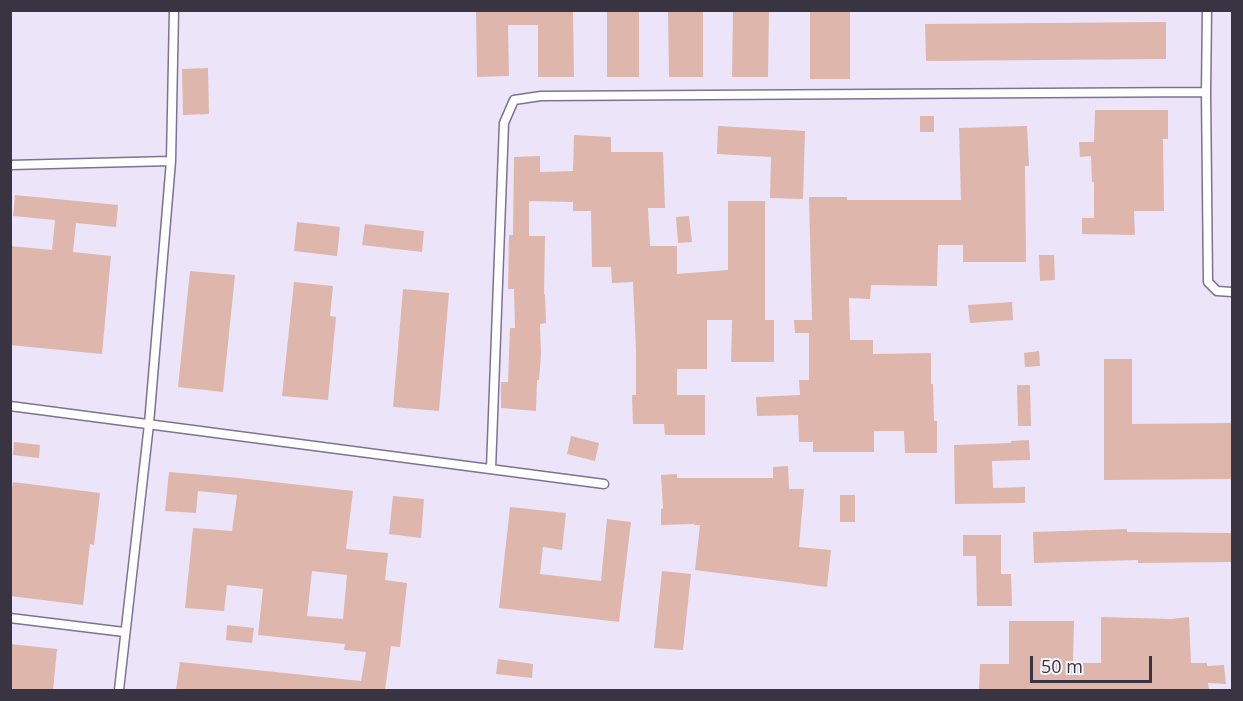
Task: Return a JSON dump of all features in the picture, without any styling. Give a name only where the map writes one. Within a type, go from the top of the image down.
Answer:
[{"type":"lane","points":[[119,690],[149,424],[171,161],[174,10]]},
{"type":"lane","points":[[1207,10],[1208,282],[1217,291],[1233,292]]},
{"type":"lane","points":[[491,469],[504,123],[514,100],[541,96],[1206,92]]},
{"type":"lane","points":[[10,165],[171,161]]},
{"type":"lane","points":[[10,406],[604,484]]},
{"type":"lane","points":[[10,618],[124,632]]},
{"type":"building","points":[[476,10],[573,10],[574,77],[538,77],[538,25],[508,25],[509,76],[477,77]]},
{"type":"building","points":[[607,10],[639,10],[639,77],[607,77]]},
{"type":"building","points":[[668,10],[703,10],[703,77],[669,77]]},
{"type":"building","points":[[733,10],[769,10],[768,77],[732,77]]},
{"type":"building","points":[[810,10],[850,10],[850,79],[810,79]]},
{"type":"building","points":[[1166,22],[1166,59],[926,61],[925,24]]},
{"type":"building","points":[[208,68],[209,114],[183,115],[182,69]]},
{"type":"building","points":[[1095,110],[1168,110],[1168,139],[1163,139],[1164,211],[1134,211],[1135,235],[1082,234],[1082,218],[1094,218],[1094,182],[1092,182],[1091,156],[1080,157],[1079,142],[1094,142]]},
{"type":"building","points":[[920,116],[934,116],[934,132],[920,132]]},
{"type":"building","points":[[718,126],[805,131],[803,199],[770,198],[771,157],[717,154]]},
{"type":"building","points":[[1027,126],[1029,166],[1025,166],[1026,262],[963,262],[963,245],[938,245],[937,286],[871,285],[870,299],[849,298],[850,340],[873,340],[873,354],[931,353],[934,421],[937,421],[937,453],[905,453],[904,431],[874,431],[874,452],[813,452],[813,442],[799,442],[798,415],[757,416],[756,397],[800,395],[799,380],[809,380],[809,333],[795,333],[794,320],[812,320],[809,197],[847,197],[847,200],[961,200],[959,128]]},
{"type":"building","points":[[574,135],[611,137],[611,152],[663,152],[665,208],[648,208],[650,246],[677,246],[677,274],[728,270],[728,201],[765,201],[765,320],[774,320],[774,362],[731,362],[732,320],[707,320],[707,369],[677,369],[677,395],[705,395],[705,435],[665,435],[664,424],[633,424],[632,395],[636,395],[636,351],[633,282],[612,283],[611,267],[592,267],[591,211],[573,211],[573,202],[529,201],[529,236],[545,236],[546,323],[540,324],[541,354],[536,411],[501,408],[501,382],[508,382],[510,328],[515,328],[514,289],[508,289],[509,235],[513,235],[514,157],[540,156],[540,172],[573,171]]},
{"type":"building","points":[[15,195],[118,205],[116,227],[76,223],[73,252],[111,256],[102,354],[10,345],[10,246],[52,250],[55,220],[13,216]]},
{"type":"building","points":[[689,216],[692,242],[678,243],[676,217]]},
{"type":"building","points":[[297,222],[340,227],[337,256],[294,251]]},
{"type":"building","points":[[365,224],[424,231],[422,252],[362,245]]},
{"type":"building","points":[[1039,255],[1054,255],[1055,280],[1040,281]]},
{"type":"building","points":[[190,271],[235,275],[223,392],[178,387]]},
{"type":"building","points":[[294,282],[333,286],[330,316],[336,317],[328,400],[282,396]]},
{"type":"building","points":[[403,289],[449,293],[439,411],[393,407]]},
{"type":"building","points":[[1012,302],[1013,320],[970,323],[968,305]]},
{"type":"building","points":[[1039,351],[1040,366],[1025,367],[1024,353]]},
{"type":"building","points":[[1104,359],[1132,359],[1132,424],[1233,423],[1233,479],[1104,480]]},
{"type":"building","points":[[1017,385],[1030,385],[1031,426],[1018,426]]},
{"type":"building","points":[[571,436],[599,443],[595,461],[567,454]]},
{"type":"building","points":[[1029,440],[1030,460],[992,461],[993,488],[1025,487],[1025,503],[955,504],[954,445]]},
{"type":"building","points":[[14,442],[40,445],[39,458],[13,455]]},
{"type":"building","points":[[788,466],[789,489],[804,489],[799,547],[831,550],[827,587],[695,570],[700,525],[661,525],[661,509],[663,508],[661,475],[677,474],[677,478],[773,478],[773,467]]},
{"type":"building","points":[[169,472],[353,491],[346,549],[388,553],[385,580],[407,583],[400,647],[391,646],[385,690],[176,690],[180,662],[361,681],[366,652],[344,650],[345,644],[258,635],[263,589],[227,585],[224,611],[185,608],[193,528],[232,531],[237,495],[198,491],[196,513],[165,511]],"holes":[[[312,571],[347,575],[343,619],[307,616]]]},
{"type":"building","points":[[13,482],[100,493],[94,545],[90,544],[83,605],[10,596],[10,502]]},
{"type":"building","points":[[840,495],[855,495],[855,522],[840,522]]},
{"type":"building","points":[[393,496],[424,499],[421,538],[389,534]]},
{"type":"building","points":[[510,507],[566,513],[562,550],[543,547],[540,574],[601,581],[607,519],[631,522],[619,622],[499,608]]},
{"type":"building","points":[[1127,529],[1127,532],[1233,533],[1233,562],[1138,563],[1138,560],[1034,563],[1033,532]]},
{"type":"building","points":[[963,535],[1001,535],[1001,574],[1011,574],[1012,606],[977,606],[976,556],[963,556]]},
{"type":"building","points":[[662,571],[691,574],[683,650],[654,648]]},
{"type":"building","points":[[1101,617],[1171,619],[1189,617],[1191,663],[1207,663],[1207,666],[1224,665],[1226,684],[1208,683],[1209,690],[979,690],[980,664],[1009,664],[1009,621],[1074,621],[1073,663],[1101,663]]},
{"type":"building","points":[[227,625],[254,628],[252,643],[226,640]]},
{"type":"building","points":[[10,644],[57,649],[53,690],[10,690]]},
{"type":"building","points":[[498,659],[533,664],[532,678],[496,674]]}]
